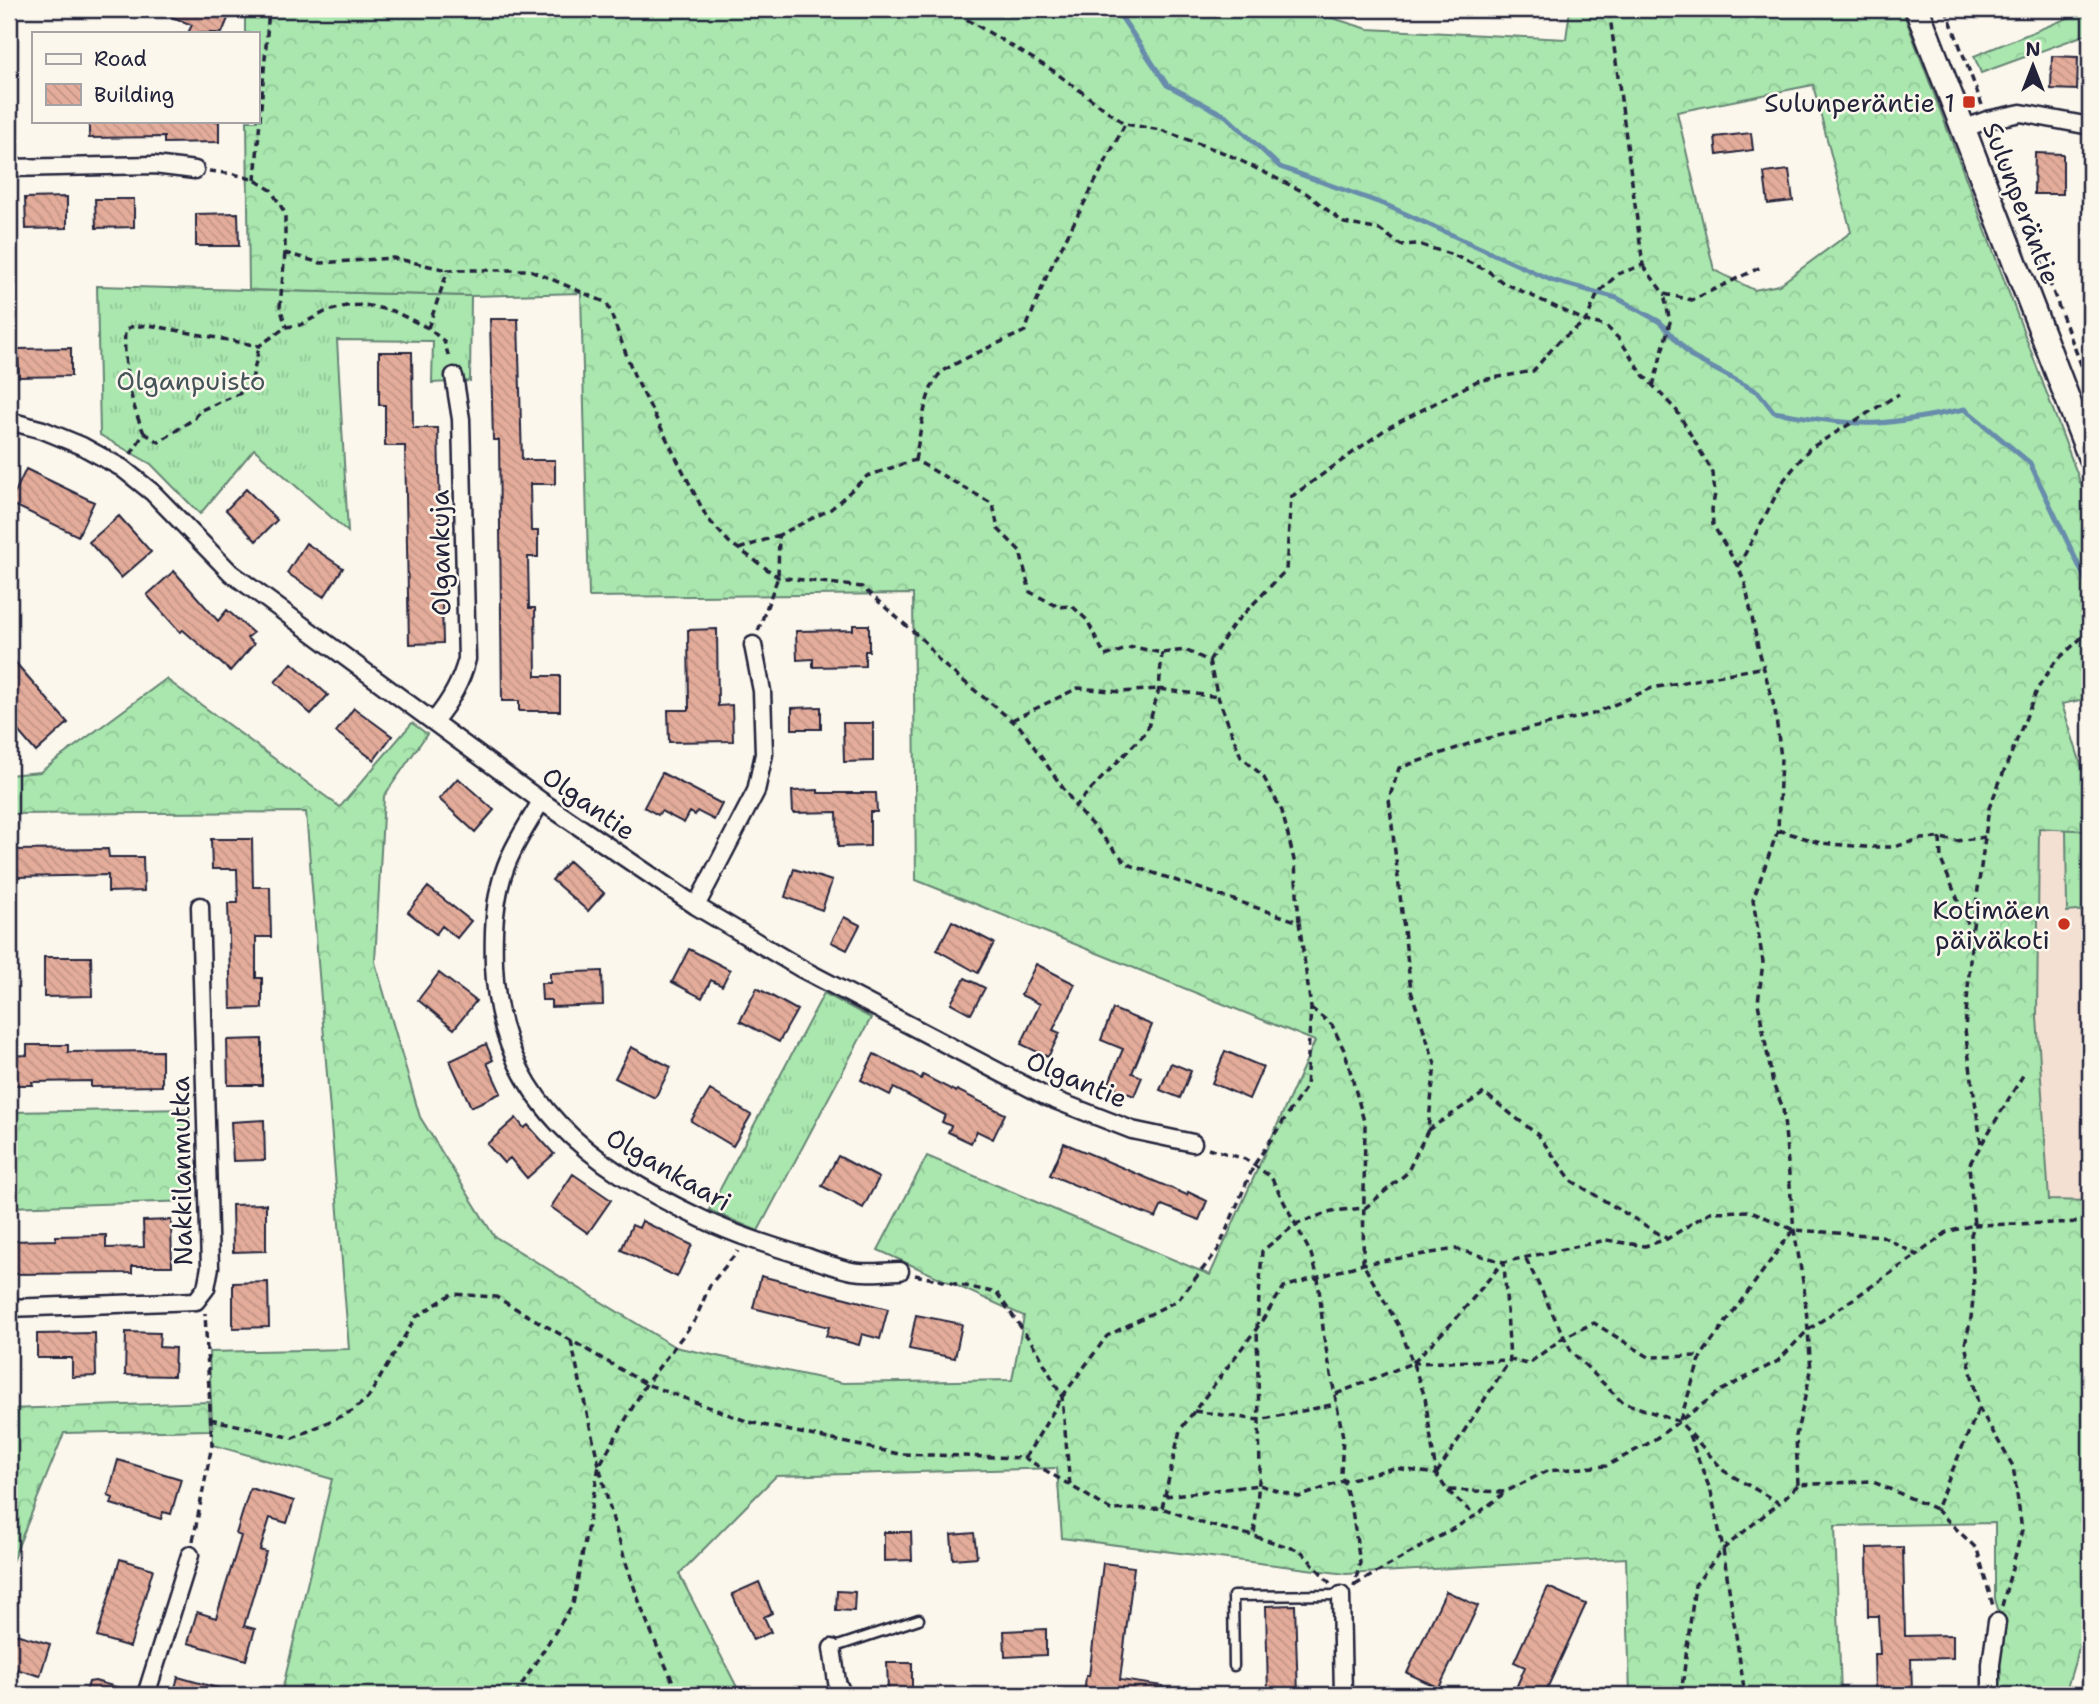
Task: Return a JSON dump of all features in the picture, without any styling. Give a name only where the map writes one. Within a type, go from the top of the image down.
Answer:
[{"type":"street","name":"Sulunperäntie","points":[[1917,9],[2090,457]]},
{"type":"street","points":[[1963,130],[1987,120],[2021,113],[2090,126]]},
{"type":"street","points":[[9,168],[153,165],[195,170]]},
{"type":"street","name":"Olgankuja","points":[[434,721],[448,705],[462,677],[467,659],[461,419],[454,376]]},
{"type":"street","name":"Olgantie","points":[[9,421],[43,430],[82,446],[122,468],[152,492],[231,573],[541,801],[696,906],[802,969],[1047,1097],[1132,1130],[1193,1143]]},
{"type":"street","points":[[696,906],[756,791],[764,754],[762,691],[753,645]]},
{"type":"street","name":"Olgankaari","points":[[541,801],[518,838],[505,867],[496,907],[495,990],[504,1029],[520,1068],[542,1107],[576,1142],[623,1177],[676,1207],[749,1239],[853,1272],[900,1271]]},
{"type":"street","name":"Nakkilanmutka","points":[[9,1308],[196,1301],[206,1288],[210,1267],[200,906]]},
{"type":"street","points":[[146,1695],[190,1555]]},
{"type":"street","points":[[1343,1695],[1347,1595]]},
{"type":"street","points":[[1991,1695],[1991,1664],[1997,1622]]},
{"type":"street","points":[[832,1648],[837,1682],[843,1695]]},
{"type":"lane","points":[[1234,1667],[1233,1596],[1347,1595]]},
{"type":"lane","points":[[832,1648],[919,1619]]},
{"type":"path","points":[[255,180],[269,9]]},
{"type":"path","points":[[945,9],[1052,70],[1125,124],[1161,130],[1227,154],[1306,193],[1344,223],[1380,230],[1401,245],[1418,244],[1453,255],[1488,271],[1502,282],[1586,321],[1606,326],[1620,340],[1653,386],[1677,411],[1713,473],[1713,525],[1745,583],[1775,710],[1781,758],[1778,830],[1753,900],[1763,962],[1758,1003],[1773,1084],[1783,1108],[1794,1230],[1808,1330],[1811,1371],[1796,1436],[1798,1485]]},
{"type":"path","points":[[1609,9],[1643,265],[1664,294],[1670,322],[1653,386]]},
{"type":"path","name":"Sulunperäntie","points":[[1946,9],[2090,388]]},
{"type":"path","points":[[915,460],[929,397],[939,374],[1026,331],[1047,275],[1125,124]]},
{"type":"path","points":[[195,170],[234,174],[255,180],[271,190],[285,213],[285,253],[280,306],[286,327]]},
{"type":"path","points":[[285,253],[321,263],[393,258],[448,270],[530,270],[607,303],[634,376],[707,518],[729,542],[778,577],[863,587],[925,642],[940,662],[1020,727],[1075,806],[1127,864],[1299,922]]},
{"type":"path","points":[[1025,1458],[1062,1398],[1107,1336],[1178,1300],[1218,1250],[1254,1165],[1306,1087],[1311,1008],[1299,922],[1295,864],[1282,811],[1263,776],[1241,757],[1217,697],[1209,661],[1233,625],[1286,570],[1291,497],[1386,429],[1477,381],[1533,371],[1559,341],[1586,321],[1598,293],[1618,274],[1643,265]]},
{"type":"path","points":[[1664,294],[1692,300],[1761,267]]},
{"type":"path","points":[[428,328],[448,270]]},
{"type":"path","points":[[259,346],[149,325],[130,327],[125,331],[124,351],[134,413],[144,433],[159,442],[195,418],[199,411],[243,392],[251,384],[259,346],[286,327],[300,325],[325,312],[346,306],[365,305],[393,311],[428,328],[444,341],[454,376]]},
{"type":"path","points":[[1738,567],[1784,480],[1809,449],[1899,394]]},
{"type":"path","points":[[122,468],[144,433]]},
{"type":"path","points":[[739,549],[779,535],[831,509],[867,477],[915,460],[993,504],[998,528],[1020,551],[1030,592],[1059,607],[1072,606],[1087,620],[1105,656],[1133,647],[1162,653],[1185,650],[1209,661]]},
{"type":"path","points":[[753,645],[778,577],[779,535]]},
{"type":"path","points":[[1981,1145],[1965,1030],[1972,933],[1989,808],[2038,688],[2055,662],[2090,630]]},
{"type":"path","points":[[1075,806],[1147,731],[1159,689],[1162,653]]},
{"type":"path","points":[[1254,1536],[1259,1485],[1257,1328],[1262,1251],[1296,1224],[1332,1211],[1365,1208],[1407,1173],[1428,1130],[1435,1064],[1412,991],[1389,799],[1399,768],[1480,740],[1593,714],[1652,688],[1765,667]]},
{"type":"path","points":[[1012,720],[1078,688],[1122,692],[1159,689],[1217,697]]},
{"type":"path","points":[[1778,830],[1819,843],[1865,847],[1894,847],[1920,839],[1957,841],[1985,836]]},
{"type":"path","points":[[1940,838],[1941,860],[1972,933]]},
{"type":"path","points":[[1311,1008],[1332,1025],[1349,1064],[1365,1125],[1363,1264],[1400,1328],[1425,1398],[1436,1474],[1447,1490],[1475,1516]]},
{"type":"path","points":[[1997,1622],[2022,1530],[2013,1466],[1979,1408],[1965,1344],[1974,1289],[1971,1235],[1974,1225],[1969,1165],[2025,1072]]},
{"type":"path","points":[[1428,1130],[1484,1093],[1538,1135],[1572,1181],[1667,1239]]},
{"type":"path","points":[[1193,1143],[1245,1158],[1271,1177],[1311,1254],[1318,1278],[1324,1338],[1343,1437],[1341,1473],[1352,1510],[1360,1563],[1355,1585]]},
{"type":"path","points":[[1162,1508],[1180,1430],[1257,1328],[1284,1287],[1363,1264],[1456,1249],[1504,1262],[1606,1240],[1644,1246],[1667,1239],[1710,1212],[1751,1211],[1794,1230],[1882,1236],[1917,1255]]},
{"type":"path","points":[[210,1419],[293,1438],[352,1411],[368,1398],[416,1317],[452,1294],[496,1297],[646,1384],[749,1422],[899,1454],[1025,1458],[1111,1510],[1162,1508],[1205,1524],[1301,1551],[1347,1595],[1355,1585],[1475,1516],[1505,1492],[1547,1471],[1606,1466],[1651,1442],[1722,1390],[1778,1361],[1808,1330],[1947,1232],[1974,1225],[2090,1222]]},
{"type":"path","points":[[1680,1422],[1702,1356],[1794,1230]]},
{"type":"path","points":[[515,1695],[573,1604],[599,1466],[646,1384],[695,1320],[710,1285],[749,1239]]},
{"type":"path","points":[[1526,1258],[1571,1351],[1622,1402],[1680,1422],[1724,1471],[1779,1503]]},
{"type":"path","points":[[1436,1474],[1510,1360],[1504,1262]]},
{"type":"path","points":[[1412,1363],[1455,1320],[1504,1262]]},
{"type":"path","points":[[900,1271],[997,1293],[1038,1352],[1062,1398],[1070,1486]]},
{"type":"path","points":[[190,1555],[212,1445],[206,1314]]},
{"type":"path","points":[[1336,1394],[1412,1363],[1510,1360],[1528,1364],[1564,1337],[1594,1323],[1649,1357],[1702,1356]]},
{"type":"path","points":[[571,1341],[599,1466],[632,1581],[656,1645],[679,1695]]},
{"type":"path","points":[[1194,1411],[1259,1420],[1337,1404]]},
{"type":"path","points":[[1936,1509],[1979,1408]]},
{"type":"path","points":[[1688,1431],[1711,1492],[1723,1549],[1745,1695]]},
{"type":"path","points":[[1165,1496],[1259,1485],[1300,1497],[1343,1481],[1394,1468],[1436,1474]]},
{"type":"path","points":[[1681,1695],[1695,1585],[1723,1549],[1798,1485],[1871,1480],[1936,1509],[1977,1549],[1997,1622]]},
{"type":"path","points":[[1447,1490],[1505,1492]]},
{"type":"shaded area","name":"Kotimäen päiväkoti","points":[[2039,828],[2090,831],[2090,1201],[2049,1200],[2037,1017]]},
{"type":"green space","points":[[245,9],[1303,9],[1368,29],[1566,39],[1570,9],[1902,9],[2090,508],[2090,698],[2062,704],[2090,793],[2090,831],[2039,828],[2037,1017],[2049,1200],[2090,1201],[2090,1610],[2065,1695],[1994,1695],[2001,1619],[1995,1599],[1995,1523],[1835,1526],[1841,1695],[1630,1695],[1626,1558],[1346,1574],[1062,1538],[1057,1468],[776,1476],[679,1574],[741,1695],[281,1695],[332,1479],[213,1445],[209,1352],[349,1349],[306,812],[9,814],[9,775],[40,772],[166,679],[340,807],[412,723],[427,734],[384,796],[375,962],[420,1117],[494,1236],[675,1347],[843,1383],[1012,1380],[1024,1316],[878,1250],[927,1156],[1210,1275],[1315,1041],[916,880],[913,594],[589,597],[581,293],[471,296],[249,290],[247,122],[259,122],[259,32],[245,32]],"holes":[[[1813,85],[1851,232],[1779,285],[1754,290],[1714,270],[1677,112]]]},
{"type":"green space","points":[[2090,9],[2090,33],[1981,73],[1974,56]]},
{"type":"green space","name":"Olganpuisto","points":[[97,286],[471,296],[470,381],[432,383],[433,341],[337,340],[348,532],[254,449],[200,514],[151,464],[100,435]]},
{"type":"green space","points":[[2066,829],[2090,831],[2088,910],[2067,912]]},
{"type":"green space","points":[[824,993],[871,1018],[758,1231],[709,1210]]},
{"type":"green space","points":[[189,1109],[191,1201],[9,1207],[9,1112]]},
{"type":"green space","points":[[209,1402],[210,1430],[64,1433],[9,1569],[9,1409]]},
{"type":"building","points":[[153,9],[210,9],[229,16],[222,32],[188,32],[192,25]]},
{"type":"building","points":[[2052,56],[2078,57],[2077,90],[2051,89]]},
{"type":"building","points":[[89,122],[219,122],[219,142],[164,143],[164,137],[89,138]]},
{"type":"building","points":[[1751,133],[1753,150],[1717,155],[1715,137]]},
{"type":"building","points":[[2035,153],[2063,154],[2063,194],[2034,194]]},
{"type":"building","points":[[1789,170],[1793,201],[1768,204],[1764,173]]},
{"type":"building","points":[[67,197],[67,228],[26,229],[25,198]]},
{"type":"building","points":[[95,199],[134,199],[134,227],[96,228]]},
{"type":"building","points":[[238,213],[239,246],[196,246],[196,214]]},
{"type":"building","points":[[490,319],[518,319],[522,460],[555,460],[555,484],[530,484],[531,531],[538,531],[538,557],[528,557],[529,608],[535,608],[536,676],[560,676],[560,711],[519,711],[519,701],[502,701],[499,440],[493,440]]},
{"type":"building","points":[[71,348],[71,376],[19,377],[18,349]]},
{"type":"building","points":[[379,352],[412,352],[413,428],[438,428],[443,643],[409,644],[405,446],[385,446],[385,405],[379,405]]},
{"type":"building","points":[[26,469],[94,502],[78,536],[10,503]]},
{"type":"building","points":[[246,489],[277,520],[256,541],[226,510]]},
{"type":"building","points":[[119,516],[151,552],[121,578],[89,542]]},
{"type":"building","points":[[306,543],[343,568],[324,597],[287,573]]},
{"type":"building","points":[[174,571],[218,621],[227,610],[253,633],[247,638],[254,644],[230,671],[183,630],[180,632],[147,595]]},
{"type":"building","points":[[853,625],[869,625],[869,651],[865,651],[865,666],[813,667],[813,659],[797,660],[796,631],[853,630]]},
{"type":"building","points":[[717,629],[718,706],[732,705],[733,741],[669,742],[668,710],[689,710],[688,630]]},
{"type":"building","points":[[9,655],[68,723],[36,752],[13,725],[9,725]]},
{"type":"building","points":[[292,663],[328,695],[311,714],[275,682]]},
{"type":"building","points":[[821,707],[821,729],[792,729],[792,708]]},
{"type":"building","points":[[354,708],[392,736],[374,760],[336,732]]},
{"type":"building","points":[[843,723],[873,723],[873,761],[844,762]]},
{"type":"building","points":[[662,773],[722,804],[714,820],[697,811],[695,815],[690,812],[684,823],[661,811],[658,815],[644,807]]},
{"type":"building","points":[[458,778],[494,810],[475,832],[439,799]]},
{"type":"building","points":[[818,790],[818,793],[876,793],[877,812],[870,812],[870,846],[838,847],[837,812],[793,813],[792,791]]},
{"type":"building","points":[[211,839],[252,839],[253,887],[270,887],[271,937],[256,937],[256,978],[262,978],[262,1008],[231,1009],[228,903],[238,903],[237,869],[212,869]]},
{"type":"building","points":[[108,849],[109,857],[143,857],[144,891],[108,892],[108,875],[17,877],[17,871],[9,871],[9,850]]},
{"type":"building","points":[[569,861],[604,893],[588,911],[552,880]]},
{"type":"building","points":[[794,869],[832,881],[822,910],[785,897]]},
{"type":"building","points":[[428,887],[471,921],[457,938],[442,926],[436,934],[408,912]]},
{"type":"building","points":[[844,917],[860,925],[847,950],[831,942]]},
{"type":"building","points":[[952,921],[994,943],[978,973],[937,950]]},
{"type":"building","points":[[689,949],[730,970],[722,986],[711,980],[702,998],[672,982]]},
{"type":"building","points":[[44,957],[91,957],[92,996],[44,997]]},
{"type":"building","points":[[1036,964],[1075,984],[1053,1030],[1060,1033],[1048,1057],[1021,1044],[1040,1004],[1021,995]]},
{"type":"building","points":[[602,971],[603,1005],[551,1007],[551,1000],[542,1000],[541,983],[550,983],[550,973]]},
{"type":"building","points":[[439,973],[476,1001],[454,1029],[418,1000]]},
{"type":"building","points":[[965,978],[985,988],[971,1014],[951,1003]]},
{"type":"building","points":[[757,988],[797,1010],[779,1042],[740,1021]]},
{"type":"building","points":[[1113,1009],[1152,1025],[1132,1073],[1142,1077],[1134,1096],[1108,1085],[1123,1049],[1101,1040]]},
{"type":"building","points":[[262,1039],[262,1085],[228,1085],[227,1040]]},
{"type":"building","points":[[486,1044],[493,1060],[487,1063],[501,1093],[471,1107],[450,1061]]},
{"type":"building","points":[[27,1045],[68,1045],[68,1052],[162,1051],[162,1086],[91,1087],[91,1081],[9,1085],[9,1056],[27,1055]]},
{"type":"building","points":[[631,1047],[671,1067],[655,1098],[615,1078]]},
{"type":"building","points":[[1225,1051],[1263,1067],[1249,1099],[1212,1083]]},
{"type":"building","points":[[874,1054],[921,1079],[923,1075],[1005,1114],[993,1139],[977,1131],[971,1143],[948,1132],[951,1126],[942,1122],[945,1115],[894,1088],[890,1095],[861,1080]]},
{"type":"building","points":[[1171,1063],[1191,1071],[1180,1098],[1160,1090]]},
{"type":"building","points":[[710,1090],[751,1115],[733,1146],[691,1121]]},
{"type":"building","points":[[516,1118],[524,1128],[528,1125],[554,1154],[527,1178],[510,1158],[504,1163],[487,1144]]},
{"type":"building","points":[[264,1120],[265,1160],[233,1161],[231,1122]]},
{"type":"building","points":[[1064,1143],[1207,1201],[1199,1220],[1162,1205],[1156,1218],[1050,1175]]},
{"type":"building","points":[[838,1156],[879,1178],[863,1208],[822,1186]]},
{"type":"building","points":[[573,1174],[611,1200],[588,1233],[551,1207]]},
{"type":"building","points":[[266,1204],[266,1251],[233,1252],[232,1205]]},
{"type":"building","points":[[171,1220],[172,1266],[132,1266],[132,1273],[9,1274],[9,1241],[106,1235],[106,1248],[144,1247],[143,1221]]},
{"type":"building","points":[[642,1221],[692,1245],[677,1277],[621,1250],[632,1225],[639,1228]]},
{"type":"building","points":[[761,1276],[888,1309],[880,1339],[862,1334],[859,1345],[826,1336],[829,1327],[753,1308]]},
{"type":"building","points":[[268,1282],[269,1327],[233,1328],[233,1283]]},
{"type":"building","points":[[916,1315],[962,1324],[955,1358],[909,1349]]},
{"type":"building","points":[[126,1332],[160,1333],[159,1347],[175,1348],[174,1376],[125,1375]]},
{"type":"building","points":[[95,1333],[96,1376],[72,1377],[72,1358],[37,1358],[37,1334]]},
{"type":"building","points":[[118,1460],[181,1479],[171,1514],[163,1512],[161,1519],[111,1504],[113,1498],[108,1496]]},
{"type":"building","points":[[250,1488],[294,1501],[287,1523],[270,1518],[260,1550],[266,1552],[244,1626],[255,1629],[246,1660],[188,1643],[197,1612],[216,1618],[241,1536],[236,1534]]},
{"type":"building","points":[[884,1532],[911,1532],[912,1560],[884,1561]]},
{"type":"building","points":[[974,1533],[977,1557],[953,1559],[951,1535]]},
{"type":"building","points":[[1903,1547],[1905,1636],[1953,1635],[1953,1658],[1911,1659],[1912,1692],[1875,1693],[1874,1654],[1880,1654],[1878,1616],[1868,1616],[1867,1548]]},
{"type":"building","points":[[120,1559],[153,1569],[130,1647],[97,1637]]},
{"type":"building","points":[[1103,1563],[1134,1567],[1120,1680],[1163,1686],[1162,1695],[1084,1695],[1086,1676],[1089,1676]]},
{"type":"building","points":[[759,1582],[772,1613],[764,1617],[771,1632],[753,1640],[732,1594]]},
{"type":"building","points":[[1548,1587],[1586,1604],[1544,1695],[1513,1695],[1525,1667],[1514,1662]]},
{"type":"building","points":[[837,1591],[855,1592],[854,1611],[836,1610]]},
{"type":"building","points":[[1446,1591],[1478,1606],[1439,1688],[1407,1673]]},
{"type":"building","points":[[1295,1605],[1298,1695],[1268,1695],[1266,1606]]},
{"type":"building","points":[[1046,1629],[1046,1655],[1005,1657],[1004,1631]]},
{"type":"building","points":[[9,1632],[50,1644],[40,1676],[9,1667]]},
{"type":"building","points":[[887,1663],[912,1663],[912,1690],[888,1691]]},
{"type":"building","points":[[178,1677],[228,1691],[227,1695],[173,1695]]},
{"type":"building","points":[[95,1681],[130,1691],[130,1695],[85,1695],[89,1682]]},
{"type":"waterway","points":[[1116,9],[1167,85],[1226,116],[1280,167],[1386,205],[1551,280],[1617,298],[1660,322],[1692,357],[1758,392],[1774,412],[1865,423],[1911,419],[1965,409],[2030,463],[2090,589]]},
{"type":"place","name":"Sulunperäntie 1","points":[[1969,102]]},
{"type":"place","name":"Kotimäen päiväkoti","points":[[2064,924]]}]
